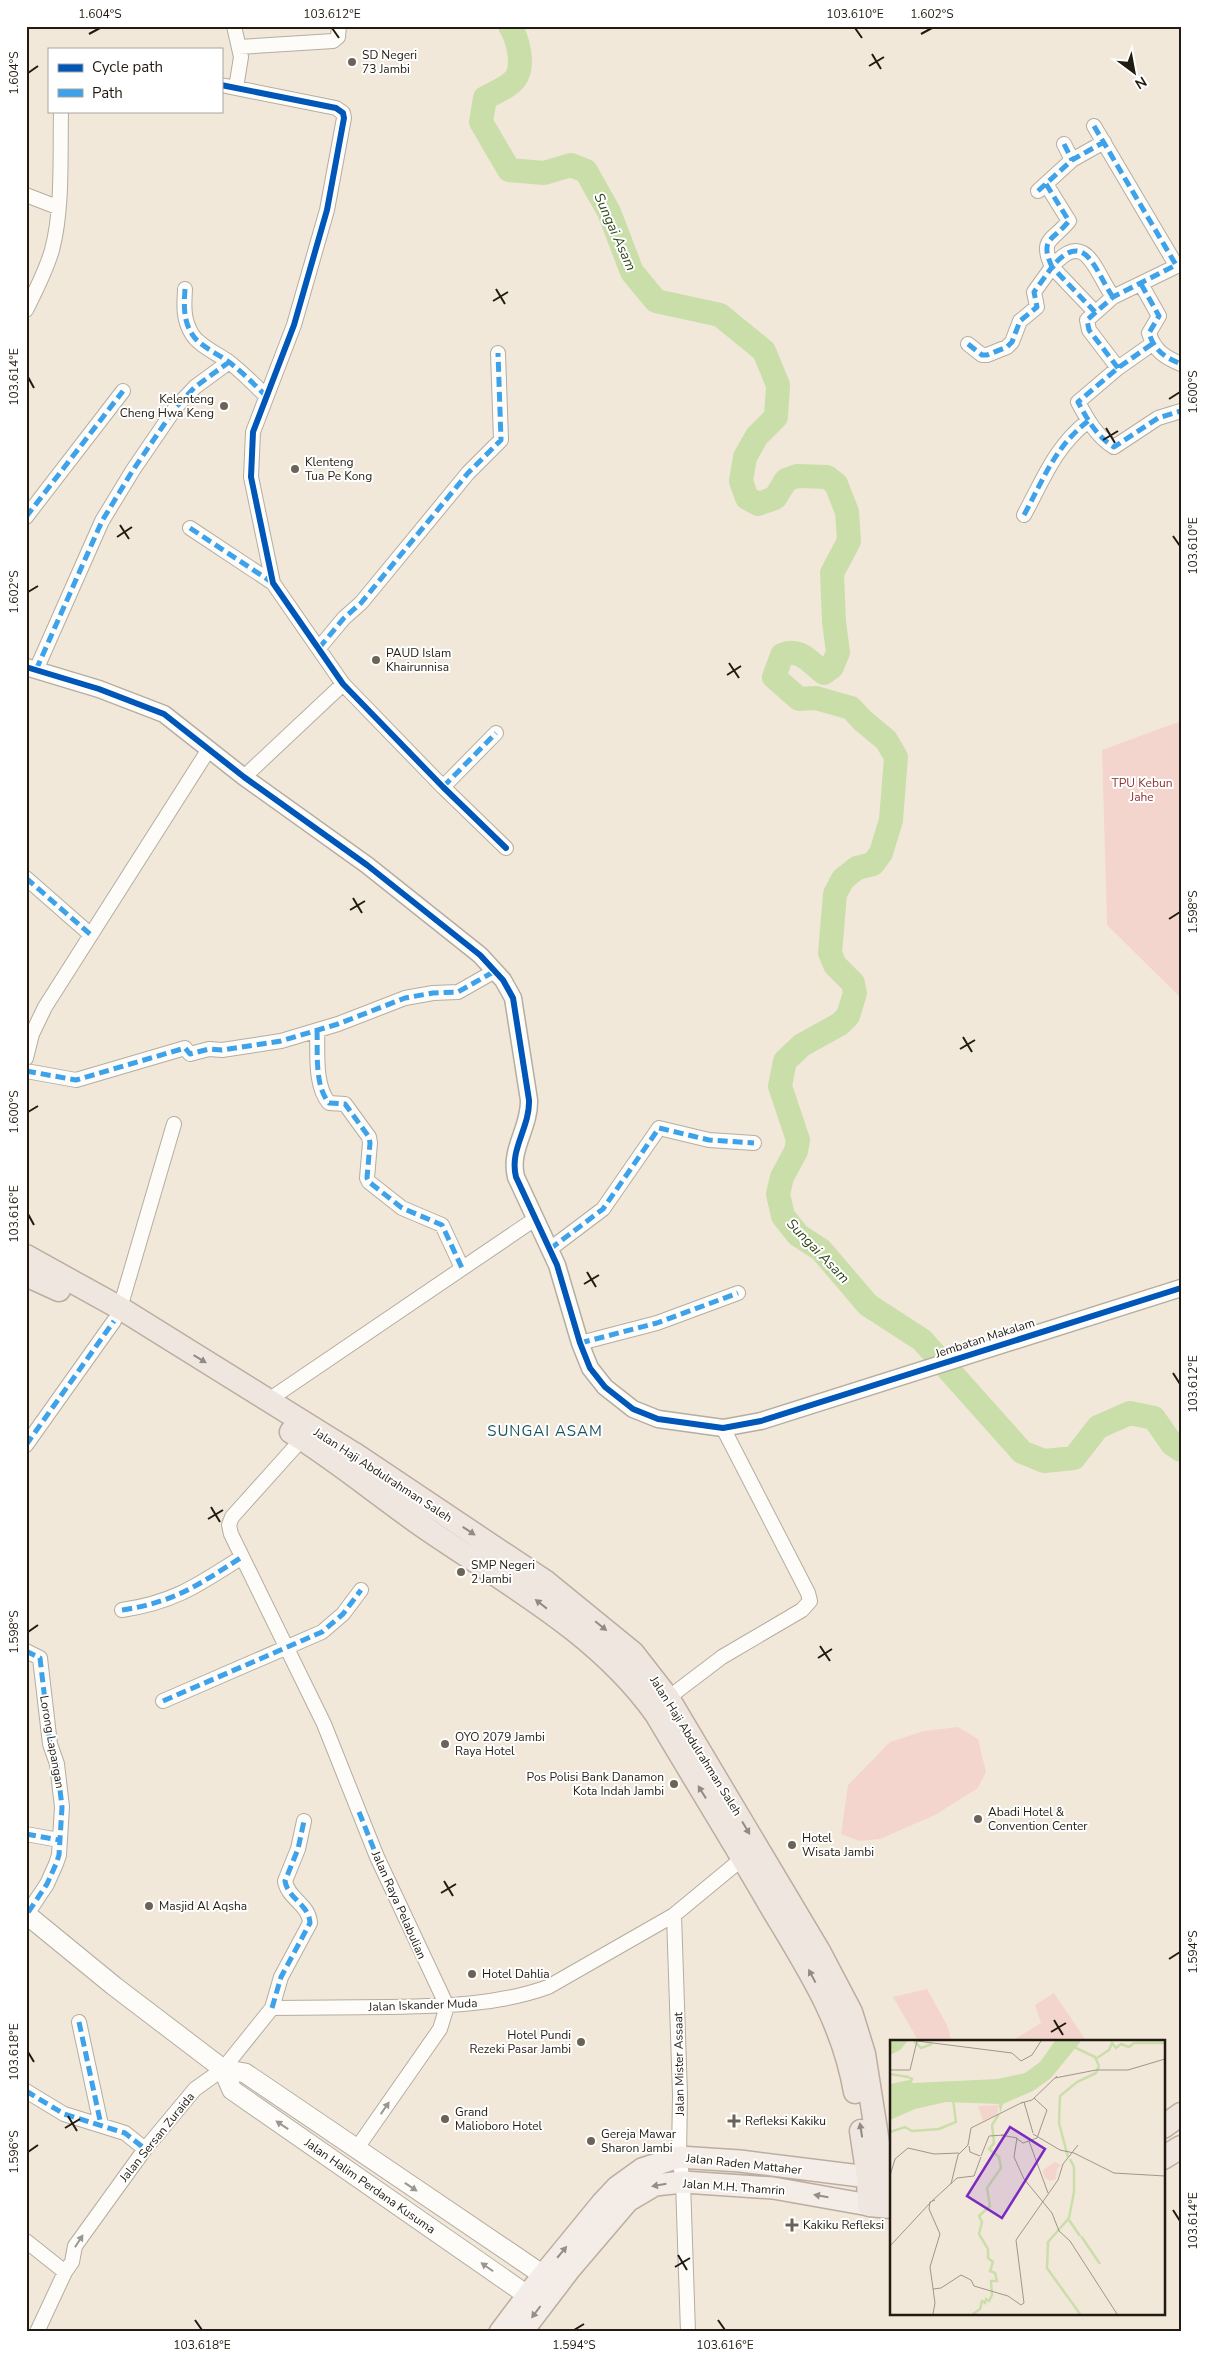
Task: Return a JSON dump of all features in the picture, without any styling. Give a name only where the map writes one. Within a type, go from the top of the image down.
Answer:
[{"type":"highway","name":"Jalan Haji Abdulrahman Saleh","points":[[26,1256],[302,1439],[422,1525],[538,1601],[620,1670],[638,1688],[656,1714],[743,1858],[808,1968],[838,2026],[851,2066],[881,2179]]},
{"type":"highway","name":"Jalan Haji Abdulrahman Saleh","points":[[26,1275],[117,1315],[353,1453],[546,1582],[633,1652],[668,1698],[820,1952],[851,2012],[864,2054],[881,2179]]},
{"type":"highway","points":[[1164,2126],[1181,2114]]},
{"type":"highway","points":[[1164,2157],[1181,2147]]},
{"type":"highway","points":[[881,2179],[882,2206]]},
{"type":"main road","name":"Jalan Halim Perdana Kusuma","points":[[27,1914],[114,1986],[223,2069],[245,2073],[357,2148],[391,2174],[543,2274]]},
{"type":"main road","name":"Jalan Halim Perdana Kusuma","points":[[223,2069],[232,2090],[527,2295]]},
{"type":"main road","name":"Jalan Raden Mattaher","points":[[500,2332],[543,2274],[617,2187],[642,2169],[679,2157],[740,2161],[881,2179]]},
{"type":"main road","points":[[380,2192],[391,2174]]},
{"type":"main road","name":"Jalan M.H. Thamrin","points":[[522,2332],[570,2269],[628,2202],[655,2185],[683,2182],[773,2188],[882,2206]]},
{"type":"street","points":[[234,26],[241,57],[236,88]]},
{"type":"street","points":[[239,47],[333,41],[338,37],[339,26]]},
{"type":"street","points":[[222,85],[336,108],[343,114],[344,118],[327,210],[294,325],[253,432],[251,477],[273,583]]},
{"type":"street","points":[[26,310],[44,274],[50,257],[57,223],[61,112]]},
{"type":"street","points":[[1094,126],[1178,265],[1113,298],[1087,320],[1086,323],[1118,368]]},
{"type":"street","points":[[1095,312],[1052,267],[1046,254],[1047,244],[1070,221],[1042,187],[1072,160],[1104,142]]},
{"type":"street","points":[[1064,144],[1072,160]]},
{"type":"street","points":[[26,195],[57,207]]},
{"type":"street","points":[[968,344],[982,355],[1007,347],[1012,342],[1020,321],[1037,307],[1038,303],[1034,292],[1060,258],[1071,252],[1085,253],[1090,257],[1113,298]]},
{"type":"street","points":[[1141,284],[1159,316],[1149,333],[1152,344],[1164,357],[1181,364]]},
{"type":"street","points":[[185,289],[184,314],[192,335],[198,342],[211,348],[229,362],[266,396]]},
{"type":"street","points":[[1152,344],[1118,368],[1078,402],[1088,421],[1106,442],[1114,447],[1158,418],[1181,411]]},
{"type":"street","points":[[319,648],[344,618],[361,603],[468,473],[501,440],[498,354]]},
{"type":"street","points":[[31,669],[102,521],[133,470],[176,407],[195,387],[229,362]]},
{"type":"street","points":[[26,517],[123,391]]},
{"type":"street","points":[[1024,515],[1057,453],[1070,435],[1088,421]]},
{"type":"street","points":[[190,528],[273,583],[343,684],[443,787],[506,848]]},
{"type":"street","name":"Jembatan Makalam","points":[[31,669],[99,689],[164,714],[244,777],[367,865],[480,955],[503,980],[513,998],[517,1014],[530,1114],[514,1155],[513,1166],[516,1177],[557,1265],[580,1343],[590,1368],[605,1387],[633,1409],[658,1419],[723,1428],[761,1421],[1181,1288]]},
{"type":"street","points":[[244,777],[343,684]]},
{"type":"street","points":[[443,787],[496,733]]},
{"type":"street","points":[[26,1058],[32,1034],[45,1006],[209,749]]},
{"type":"street","points":[[26,878],[91,935]]},
{"type":"street","points":[[26,1071],[76,1080],[185,1048],[190,1054],[209,1049],[222,1050],[281,1041],[405,998],[433,993],[458,992],[495,971]]},
{"type":"street","points":[[317,1030],[320,1083],[327,1101],[329,1103],[345,1104],[368,1137],[370,1143],[367,1178],[369,1182],[402,1208],[442,1225],[462,1268]]},
{"type":"street","points":[[26,1445],[117,1315],[174,1124]]},
{"type":"street","points":[[550,1249],[603,1210],[659,1128],[709,1140],[754,1142]]},
{"type":"street","points":[[267,1401],[535,1219]]},
{"type":"street","points":[[580,1343],[657,1323],[738,1293]]},
{"type":"street","points":[[668,1698],[722,1657],[802,1610],[810,1601],[808,1593],[723,1428]]},
{"type":"street","name":"Jalan Raya Pelabulian","points":[[302,1439],[232,1517],[229,1525],[231,1534],[288,1648],[327,1732],[377,1857],[447,2006]]},
{"type":"street","points":[[122,1610],[161,1602],[188,1591],[242,1557]]},
{"type":"street","points":[[163,1701],[322,1632],[334,1624],[361,1590]]},
{"type":"street","name":"Lorong Lapangan","points":[[26,1651],[40,1658],[50,1744],[57,1764],[62,1807],[59,1855],[47,1884],[27,1914]]},
{"type":"street","name":"Jalan Sersan Zuraida","points":[[37,2332],[65,2272],[72,2262],[75,2246],[144,2148],[196,2089],[223,2069],[272,2008],[281,1977],[310,1923],[310,1916],[290,1893],[284,1881],[298,1849],[304,1821]]},
{"type":"street","points":[[26,1834],[59,1840]]},
{"type":"street","points":[[674,1915],[743,1858]]},
{"type":"street","name":"Jalan Iskander Muda","points":[[272,2008],[447,2006],[522,1995],[548,1987],[674,1915]]},
{"type":"street","name":"Jalan Mister Assaat","points":[[674,1915],[680,2096],[679,2157],[683,2182],[688,2332]]},
{"type":"street","points":[[357,2148],[440,2029],[447,2006]]},
{"type":"street","points":[[79,2022],[101,2125]]},
{"type":"street","points":[[26,2091],[64,2114],[125,2133],[144,2148]]},
{"type":"street","points":[[26,2241],[65,2272]]},
{"type":"green space","name":"TPU Kebun Jahe","points":[[1181,721],[1181,998],[1107,925],[1102,750]]},
{"type":"green space","points":[[958,1727],[978,1739],[986,1772],[978,1788],[935,1815],[880,1839],[859,1841],[841,1834],[848,1785],[890,1742],[924,1731]]},
{"type":"green space","points":[[927,1989],[947,2025],[951,2040],[918,2040],[893,1997]]},
{"type":"green space","points":[[1054,1993],[1086,2040],[1013,2040],[1041,2023],[1035,2005]]},
{"type":"waterway","name":"Sungai Asam","points":[[510,26],[516,38],[519,52],[520,67],[518,74],[509,85],[485,98],[481,122],[509,170],[544,173],[571,165],[586,171],[609,212],[632,272],[656,301],[720,315],[764,351],[778,385],[776,417],[757,436],[745,457],[741,481],[747,498],[758,504],[775,498],[786,480],[797,476],[827,477],[836,484],[847,512],[849,541],[832,573],[834,622],[838,652],[832,667],[824,673],[805,657],[789,653],[782,655],[774,677],[799,699],[816,698],[851,708],[886,740],[896,757],[891,820],[881,853],[873,864],[857,868],[843,879],[835,894],[830,953],[835,965],[853,983],[855,993],[848,1016],[840,1024],[802,1045],[785,1061],[780,1086],[798,1140],[796,1151],[782,1177],[778,1194],[783,1216],[798,1235],[821,1250],[868,1305],[922,1340],[1022,1452],[1044,1461],[1074,1458],[1098,1427],[1130,1413],[1154,1418],[1172,1444],[1181,1450]]},
{"type":"marked path","points":[[1094,126],[1176,265],[1113,297],[1087,320],[1089,330],[1118,368]]},
{"type":"marked path","points":[[1038,191],[1072,160],[1104,142]]},
{"type":"marked path","points":[[1064,144],[1072,160]]},
{"type":"marked path","points":[[1046,184],[1069,221],[1047,245],[1048,258],[1052,267],[1073,251],[1082,252],[1089,258],[1113,297]]},
{"type":"marked path","points":[[968,344],[982,355],[987,355],[1007,347],[1012,342],[1020,321],[1037,307],[1034,292],[1052,267],[1095,312]]},
{"type":"marked path","points":[[1141,284],[1159,316],[1149,333],[1151,339],[1160,352],[1181,364]]},
{"type":"marked path","points":[[185,289],[184,307],[186,318],[189,329],[195,338],[203,346],[234,366],[266,396]]},
{"type":"marked path","points":[[1152,344],[1118,368],[1078,402],[1098,433],[1114,447],[1158,418],[1181,411]]},
{"type":"marked path","points":[[319,648],[344,618],[361,603],[468,473],[501,440],[498,353]]},
{"type":"marked path","points":[[36,670],[102,521],[133,470],[176,407],[195,387],[229,362]]},
{"type":"marked path","points":[[26,517],[123,391]]},
{"type":"marked path","points":[[1024,515],[1059,452],[1067,441],[1088,421]]},
{"type":"marked path","points":[[190,528],[273,583]]},
{"type":"marked path","points":[[443,787],[496,733]]},
{"type":"marked path","points":[[26,878],[91,935]]},
{"type":"marked path","points":[[26,1071],[76,1080],[185,1048],[190,1054],[209,1049],[222,1050],[281,1041],[338,1024],[405,998],[433,993],[458,992],[495,971]]},
{"type":"marked path","points":[[317,1030],[319,1078],[324,1096],[329,1103],[345,1104],[369,1137],[367,1178],[369,1182],[402,1208],[442,1225],[462,1268]]},
{"type":"marked path","points":[[550,1249],[603,1209],[659,1128],[709,1140],[754,1143]]},
{"type":"marked path","points":[[580,1343],[657,1323],[738,1293]]},
{"type":"marked path","points":[[26,1445],[114,1321]]},
{"type":"marked path","points":[[122,1610],[141,1607],[172,1597],[199,1584],[242,1557]]},
{"type":"marked path","points":[[163,1701],[322,1632],[343,1614],[361,1590]]},
{"type":"marked path","points":[[26,1651],[40,1658],[50,1744],[57,1764],[62,1807],[59,1855],[47,1884],[27,1914]]},
{"type":"marked path","points":[[359,1812],[377,1857]]},
{"type":"marked path","points":[[272,2008],[281,1977],[310,1923],[309,1916],[290,1892],[285,1881],[298,1849],[304,1821]]},
{"type":"marked path","points":[[26,1834],[59,1840]]},
{"type":"marked path","points":[[79,2022],[101,2125]]},
{"type":"marked path","points":[[26,2091],[64,2114],[125,2133],[145,2149]]},
{"type":"cycle path","points":[[222,85],[336,108],[343,113],[344,118],[327,210],[294,325],[253,432],[251,477],[273,583],[343,684],[443,787],[506,848]]},
{"type":"cycle path","points":[[26,667],[99,689],[164,714],[244,777],[367,865],[480,955],[503,980],[513,998],[529,1100],[526,1120],[515,1157],[516,1177],[557,1265],[580,1343],[590,1368],[605,1387],[633,1409],[658,1419],[723,1428],[761,1421],[1181,1288]]},
{"type":"place","name":"SD Negeri 73 Jambi","points":[[352,62]]},
{"type":"place","name":"Kelenteng Cheng Hwa Keng","points":[[224,406]]},
{"type":"place","name":"Klenteng Tua Pe Kong","points":[[295,469]]},
{"type":"place","name":"PAUD Islam Khairunnisa","points":[[376,660]]},
{"type":"place","name":"SMP Negeri 2 Jambi","points":[[461,1572]]},
{"type":"place","name":"OYO 2079 Jambi Raya Hotel","points":[[445,1744]]},
{"type":"place","name":"Pos Polisi Bank Danamon Kota Indah Jambi","points":[[674,1784]]},
{"type":"place","name":"Abadi Hotel & Convention Center","points":[[978,1819]]},
{"type":"place","name":"Hotel Wisata Jambi","points":[[792,1845]]},
{"type":"place","name":"Masjid Al Aqsha","points":[[149,1906]]},
{"type":"place","name":"Hotel Dahlia","points":[[472,1974]]},
{"type":"place","name":"Hotel Pundi Rezeki Pasar Jambi","points":[[581,2042]]},
{"type":"place","name":"Grand Malioboro Hotel","points":[[445,2119]]},
{"type":"place","name":"Refleksi Kakiku","points":[[734,2121]]},
{"type":"place","name":"Gereja Mawar Sharon Jambi","points":[[591,2141]]},
{"type":"place","name":"Kakiku Refleksi","points":[[792,2225]]},
{"type":"district","name":"SUNGAI ASAM","points":[[545,1431]]}]
